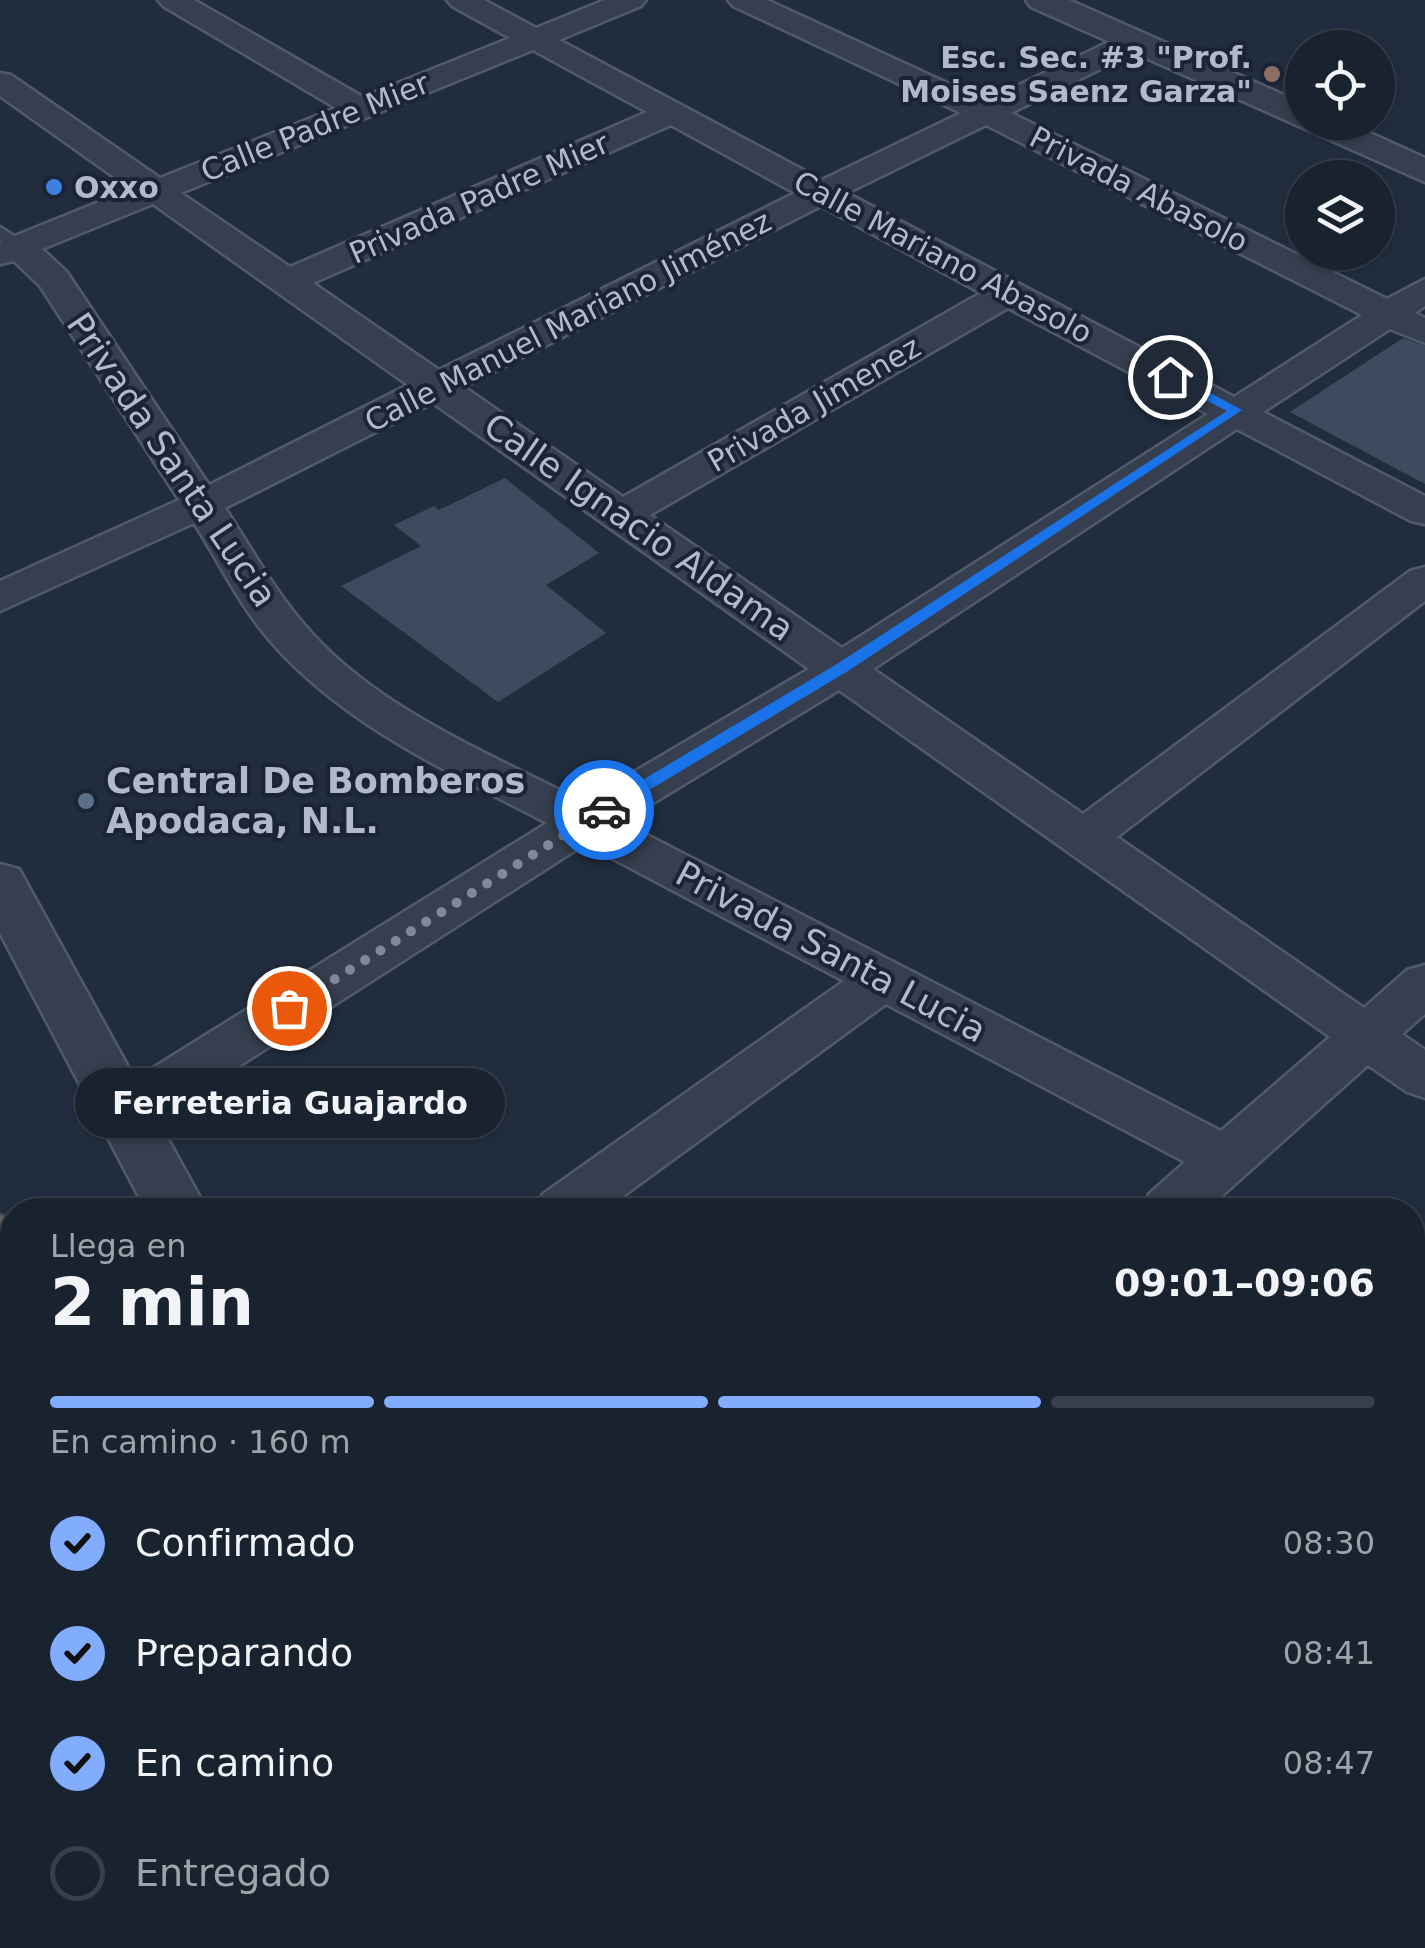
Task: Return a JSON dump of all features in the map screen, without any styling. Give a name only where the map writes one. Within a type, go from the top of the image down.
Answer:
[{"type":"street","points":[[173,0],[359,108]]},
{"type":"street","name":"Calle Mariano Abasolo","points":[[462,0],[1425,512]]},
{"type":"street","name":"Calle Padre Mier","points":[[6,244],[160,190],[631,0]]},
{"type":"street","name":"Privada Abasolo","points":[[742,0],[987,113],[1406,323]]},
{"type":"street","points":[[1042,0],[1285,108]]},
{"type":"street","name":"Calle Manuel Mariano Jiménez","points":[[0,598],[200,505],[823,192],[1134,41]]},
{"type":"street","name":"Calle Ignacio Aldama","points":[[0,82],[160,190],[436,388],[1425,1078]]},
{"type":"street","name":"Privada Padre Mier","points":[[286,282],[671,113]]},
{"type":"street","points":[[1357,140],[1425,170]]},
{"type":"street","name":"Privada Santa Lucia","points":[[6,244],[53,279],[288,633],[338,682],[407,730],[1224,1157]]},
{"type":"street","points":[[126,1112],[582,822],[842,668],[1236,410],[1406,323],[1425,290]]},
{"type":"street","name":"Privada Jimenez","points":[[621,515],[1007,293]]},
{"type":"street","points":[[1084,838],[1425,580]]},
{"type":"street","points":[[0,883],[171,1198]]},
{"type":"street","points":[[579,1198],[884,978]]},
{"type":"street","points":[[1181,1198],[1425,984]]},
{"type":"building","points":[[1403,338],[1425,346],[1425,484],[1290,412]]},
{"type":"building","points":[[505,478],[599,553],[546,585],[606,633],[498,702],[341,586],[421,546],[394,525],[434,506],[439,510]]},
{"type":"way so far","points":[[289,1008],[604,810]]},
{"type":"place","name":"Esc. Sec. #3 \"Prof. Moises Saenz Garza\"","points":[[1272,74]]},
{"type":"place","name":"Oxxo","points":[[54,187]]},
{"type":"place","name":"Central De Bomberos Apodaca, N.L.","points":[[86,801]]},
{"type":"place","name":"Ferreteria Guajardo","points":[[289,1008]]},
{"type":"route","points":[[604,810],[842,668],[1236,410],[1170,377]]}]
